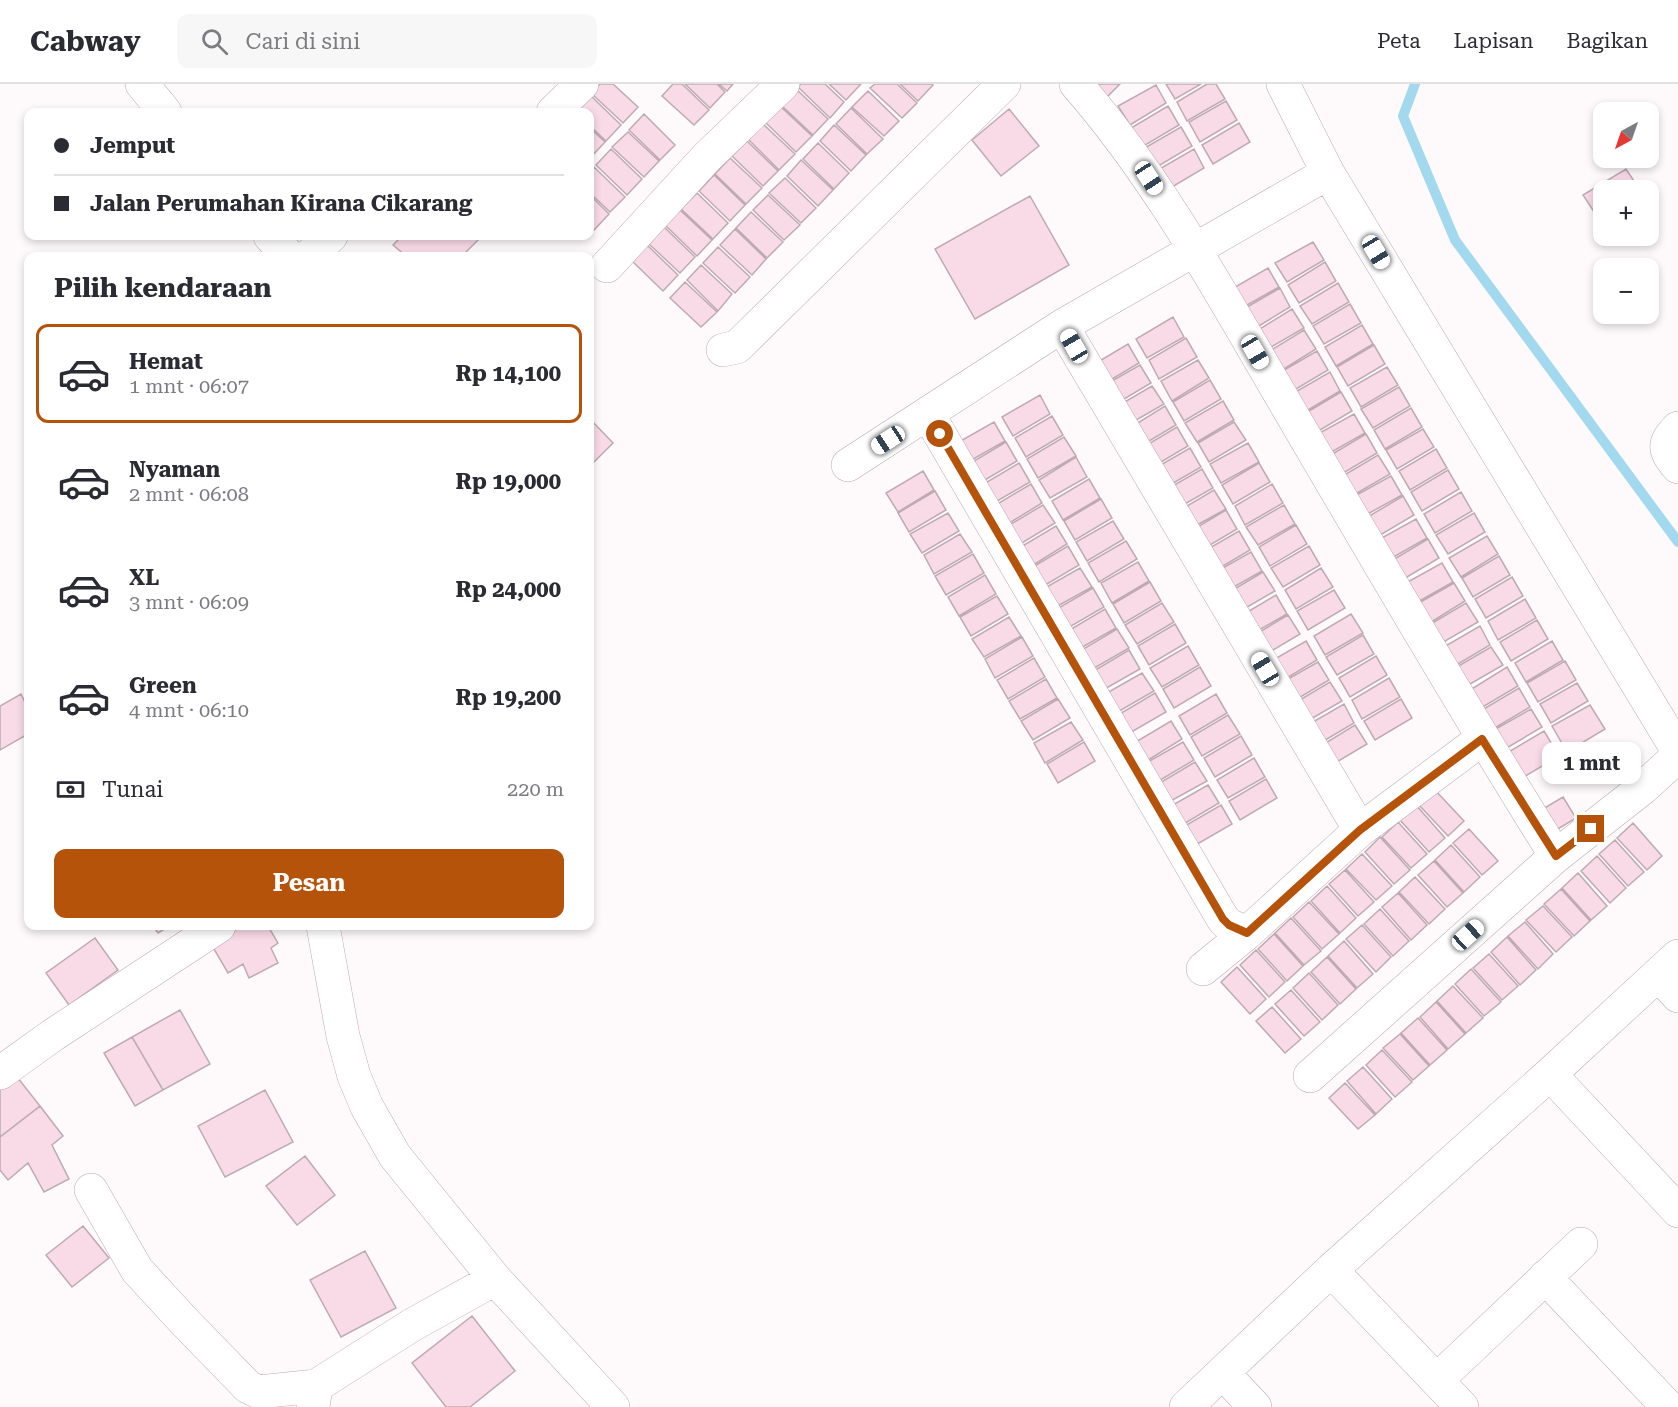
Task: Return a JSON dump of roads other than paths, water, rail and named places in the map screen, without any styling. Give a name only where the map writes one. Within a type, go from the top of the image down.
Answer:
[{"type":"street","points":[[142,84],[162,108]]},
{"type":"street","points":[[557,108],[582,84]]},
{"type":"street","points":[[607,266],[707,157],[783,84]]},
{"type":"street","points":[[723,350],[737,346],[1004,84]]},
{"type":"street","points":[[1076,84],[1137,161],[1195,250],[1482,739],[1556,856]]},
{"type":"street","points":[[1283,84],[1328,173],[1678,751]]},
{"type":"street","points":[[848,465],[1062,326],[1328,173]]},
{"type":"street","points":[[274,240],[285,252]]},
{"type":"street","points":[[313,252],[327,240]]},
{"type":"street","points":[[1062,326],[1360,830]]},
{"type":"street","points":[[928,414],[1223,919],[1229,925],[1247,933]]},
{"type":"street","points":[[1203,969],[1247,933],[1360,830],[1482,739]]},
{"type":"street","points":[[1310,1076],[1556,856],[1644,787],[1678,756]]},
{"type":"street","points":[[0,1073],[53,1035],[213,930]]},
{"type":"street","points":[[324,930],[343,1036],[354,1076],[395,1156],[495,1279],[613,1407]]},
{"type":"street","points":[[1186,1407],[1331,1270],[1550,1074],[1671,975]]},
{"type":"street","points":[[1550,1074],[1678,1211]]},
{"type":"street","points":[[91,1190],[137,1270],[248,1387],[259,1392],[315,1397],[412,1325],[495,1279]]},
{"type":"street","points":[[1437,1380],[1581,1244]]},
{"type":"street","points":[[1331,1270],[1462,1407]]},
{"type":"street","points":[[1545,1277],[1668,1407]]},
{"type":"street","points":[[1222,1373],[1255,1407]]},
{"type":"waterway","points":[[1415,84],[1403,116],[1455,240],[1678,542]]}]
